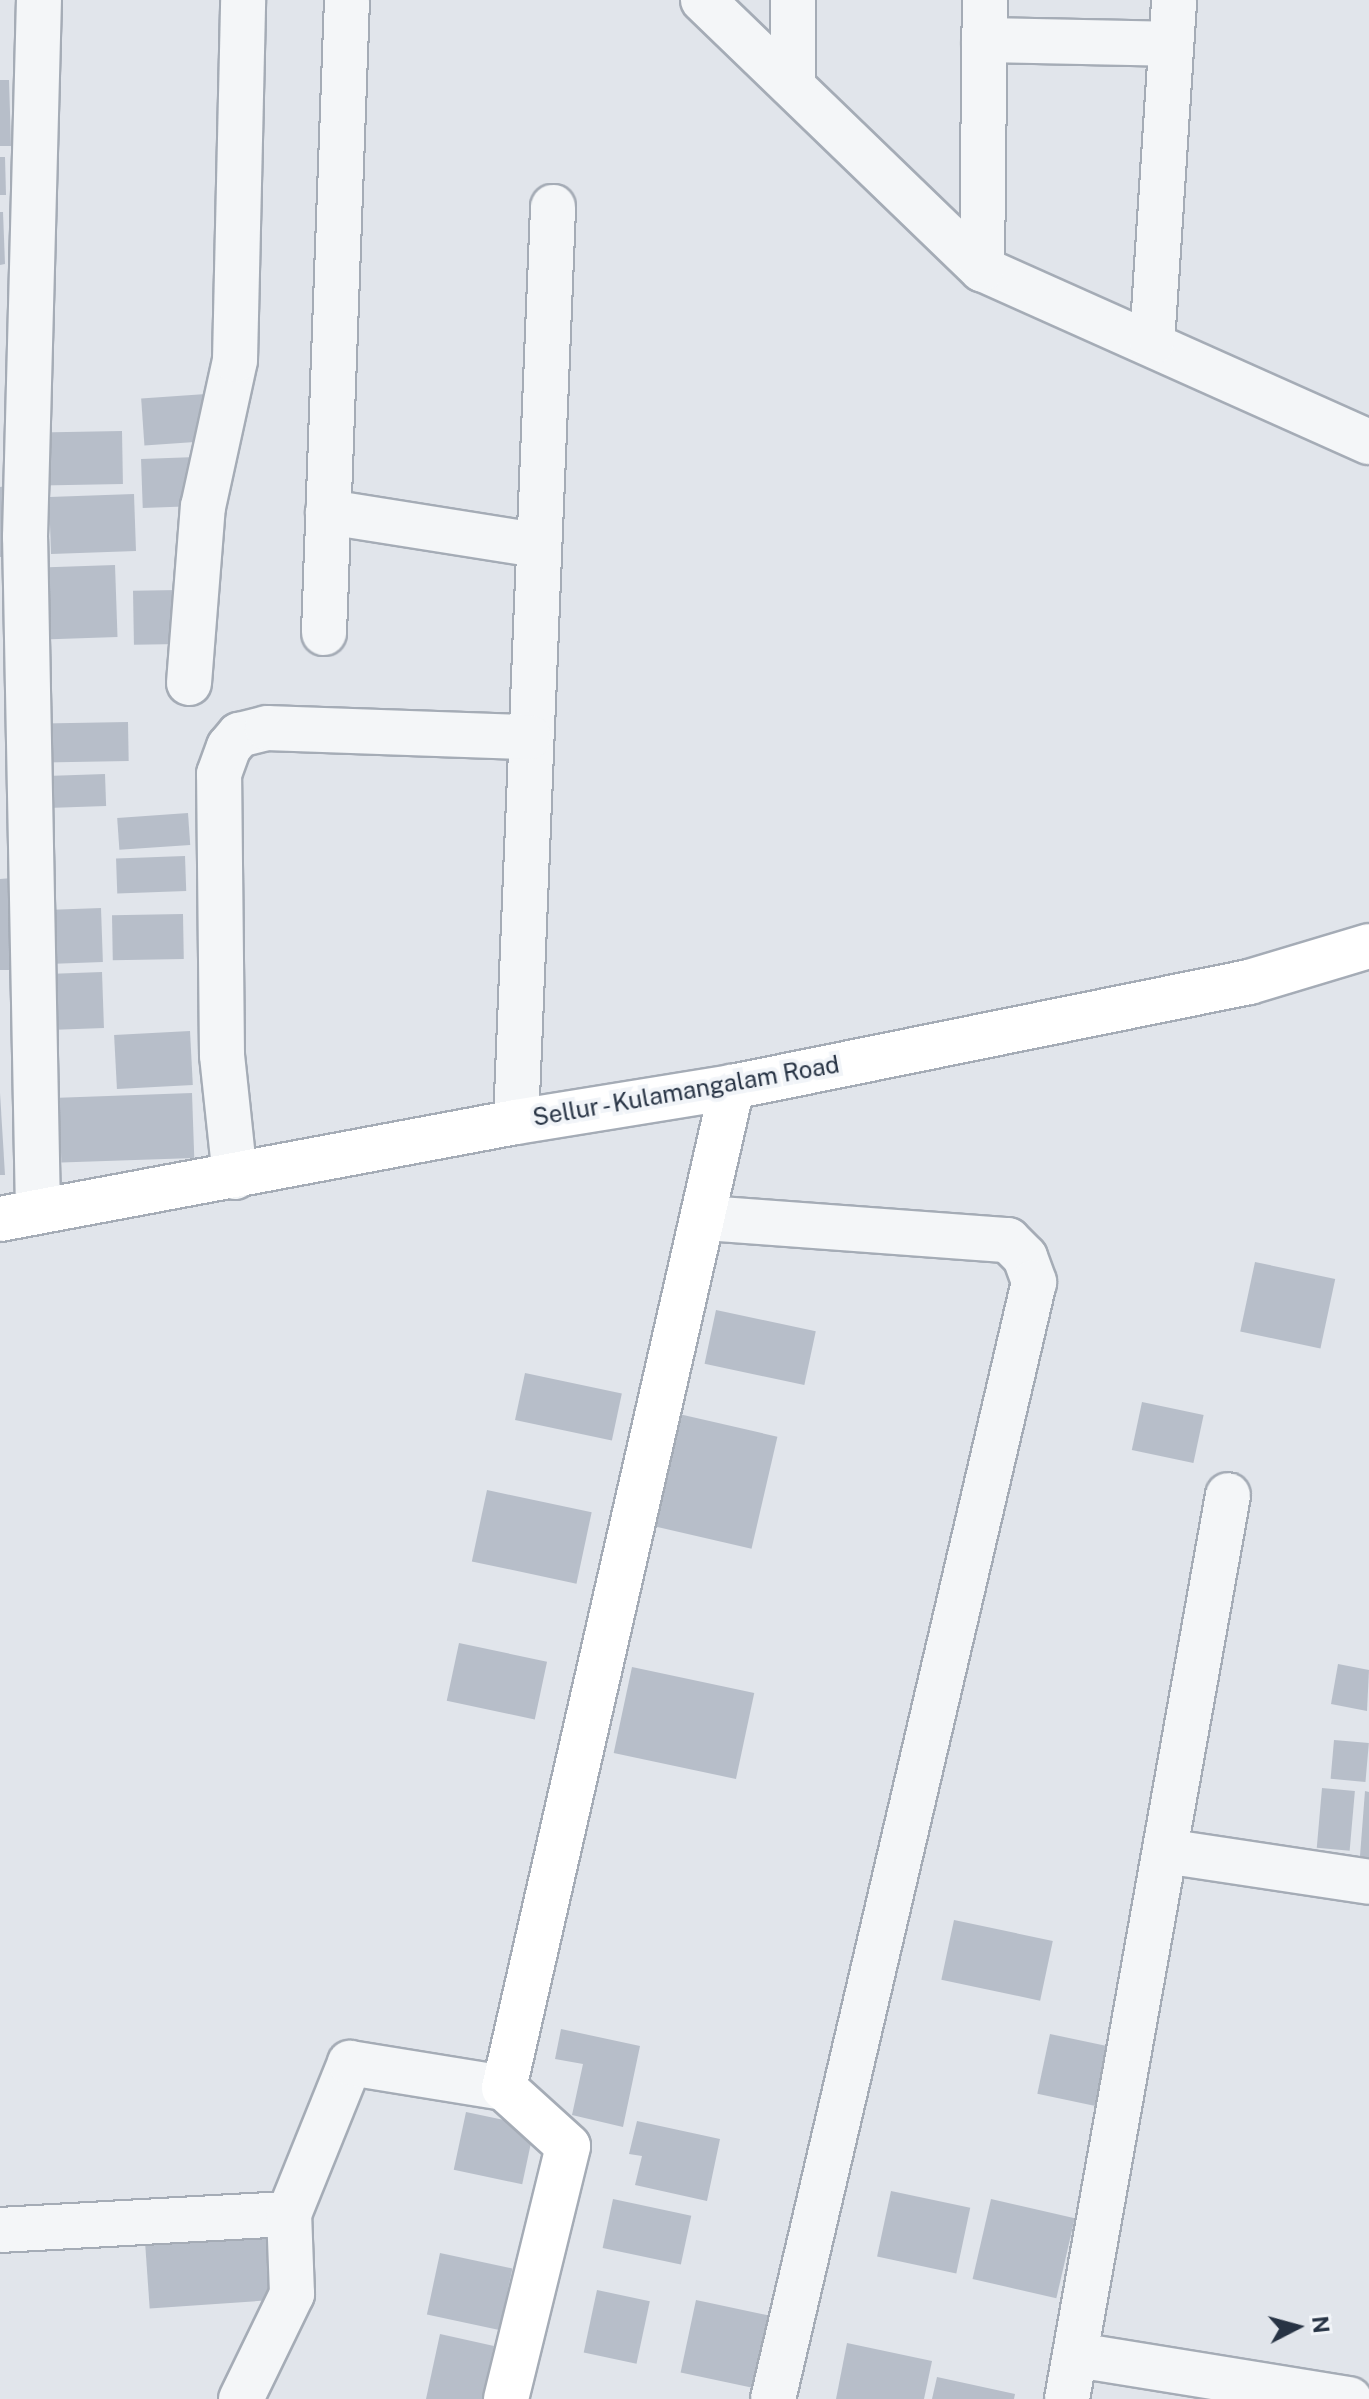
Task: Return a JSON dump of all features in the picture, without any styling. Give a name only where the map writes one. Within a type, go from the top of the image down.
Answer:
[{"type":"street","points":[[19,1215],[25,537],[39,0]]},
{"type":"street","points":[[189,683],[203,507],[235,360],[243,0]]},
{"type":"street","points":[[324,633],[347,0]]},
{"type":"street","points":[[703,0],[793,83],[982,269],[1369,442]]},
{"type":"street","points":[[793,0],[793,83]]},
{"type":"street","points":[[1152,343],[1174,0]]},
{"type":"street","points":[[982,269],[984,20],[1169,44]]},
{"type":"street","points":[[516,1122],[529,737],[553,207]]},
{"type":"street","points":[[328,512],[537,545]]},
{"type":"street","points":[[235,1177],[222,1055],[219,774],[229,747],[239,735],[267,728],[529,737]]},
{"type":"street","name":"Sellur - Kulamangalam Road","points":[[19,1215],[516,1122],[732,1087],[1249,982],[1369,946]]},
{"type":"street","points":[[504,2088],[706,1218],[732,1087]]},
{"type":"street","points":[[706,1218],[1008,1240],[1025,1257],[1034,1282],[773,2399]]},
{"type":"street","points":[[1067,2399],[1228,1495]]},
{"type":"street","points":[[1165,1851],[1369,1882]]},
{"type":"street","points":[[241,2399],[292,2294],[289,2214],[350,2063],[504,2088],[568,2146],[506,2399]]},
{"type":"street","points":[[0,2230],[289,2214]]},
{"type":"street","points":[[1077,2355],[1349,2399]]},
{"type":"building","points":[[0,80],[9,80],[11,146],[0,146]]},
{"type":"building","points":[[0,157],[5,157],[6,195],[0,195]]},
{"type":"building","points":[[0,212],[3,212],[5,264],[0,265]]},
{"type":"building","points":[[206,394],[209,441],[144,445],[141,399]]},
{"type":"building","points":[[122,431],[123,484],[41,485],[40,432]]},
{"type":"building","points":[[196,457],[198,506],[143,508],[141,459]]},
{"type":"building","points":[[6,486],[9,557],[0,557],[0,487]]},
{"type":"building","points":[[134,494],[136,551],[51,554],[49,497]]},
{"type":"building","points":[[115,565],[118,637],[44,640],[41,568]]},
{"type":"building","points":[[179,590],[180,644],[134,645],[133,591]]},
{"type":"building","points":[[128,722],[129,761],[44,762],[43,723]]},
{"type":"building","points":[[105,774],[106,806],[40,808],[39,776]]},
{"type":"building","points":[[188,813],[190,845],[119,850],[117,818]]},
{"type":"building","points":[[185,856],[186,891],[117,893],[116,858]]},
{"type":"building","points":[[12,878],[15,970],[0,970],[0,879]]},
{"type":"building","points":[[101,908],[103,962],[48,964],[46,910]]},
{"type":"building","points":[[183,914],[184,959],[113,960],[112,915]]},
{"type":"building","points":[[102,972],[104,1028],[49,1030],[47,974]]},
{"type":"building","points":[[190,1031],[193,1085],[117,1089],[114,1035]]},
{"type":"building","points":[[0,1093],[5,1175],[0,1175]]},
{"type":"building","points":[[192,1093],[194,1158],[61,1163],[59,1098]]},
{"type":"building","points":[[1255,1262],[1335,1279],[1320,1348],[1240,1331]]},
{"type":"building","points":[[716,1310],[816,1331],[804,1385],[705,1364]]},
{"type":"building","points":[[525,1373],[622,1394],[612,1441],[515,1420]]},
{"type":"building","points":[[1142,1402],[1204,1415],[1193,1463],[1132,1450]]},
{"type":"building","points":[[679,1414],[777,1437],[752,1549],[653,1526]]},
{"type":"building","points":[[487,1490],[592,1512],[576,1584],[472,1561]]},
{"type":"building","points":[[459,1643],[547,1662],[535,1719],[447,1701]]},
{"type":"building","points":[[1338,1664],[1369,1670],[1367,1711],[1331,1704]]},
{"type":"building","points":[[632,1667],[754,1693],[736,1779],[614,1753]]},
{"type":"building","points":[[1334,1740],[1369,1743],[1365,1782],[1331,1779]]},
{"type":"building","points":[[1322,1788],[1355,1791],[1350,1851],[1317,1848]]},
{"type":"building","points":[[1365,1791],[1369,1792],[1369,1870],[1359,1869]]},
{"type":"building","points":[[954,1920],[1053,1941],[1040,2001],[941,1980]]},
{"type":"building","points":[[561,2029],[640,2046],[623,2127],[572,2115],[583,2064],[555,2059]]},
{"type":"building","points":[[1050,2034],[1112,2047],[1099,2107],[1037,2094]]},
{"type":"building","points":[[466,2112],[534,2127],[522,2184],[454,2170]]},
{"type":"building","points":[[637,2121],[720,2139],[707,2201],[635,2185],[642,2156],[629,2154]]},
{"type":"building","points":[[891,2191],[970,2208],[956,2273],[877,2257]]},
{"type":"building","points":[[613,2199],[691,2216],[681,2265],[603,2248]]},
{"type":"building","points":[[991,2199],[1075,2218],[1056,2298],[973,2279]]},
{"type":"building","points":[[270,2237],[274,2300],[150,2309],[145,2246]]},
{"type":"building","points":[[440,2253],[512,2268],[499,2330],[427,2315]]},
{"type":"building","points":[[597,2290],[650,2301],[637,2364],[584,2353]]},
{"type":"building","points":[[696,2300],[771,2316],[756,2388],[681,2372]]},
{"type":"building","points":[[440,2334],[494,2346],[482,2399],[426,2399]]},
{"type":"building","points":[[847,2343],[932,2361],[924,2399],[836,2399]]},
{"type":"building","points":[[937,2377],[1015,2394],[1014,2399],[932,2399]]}]
